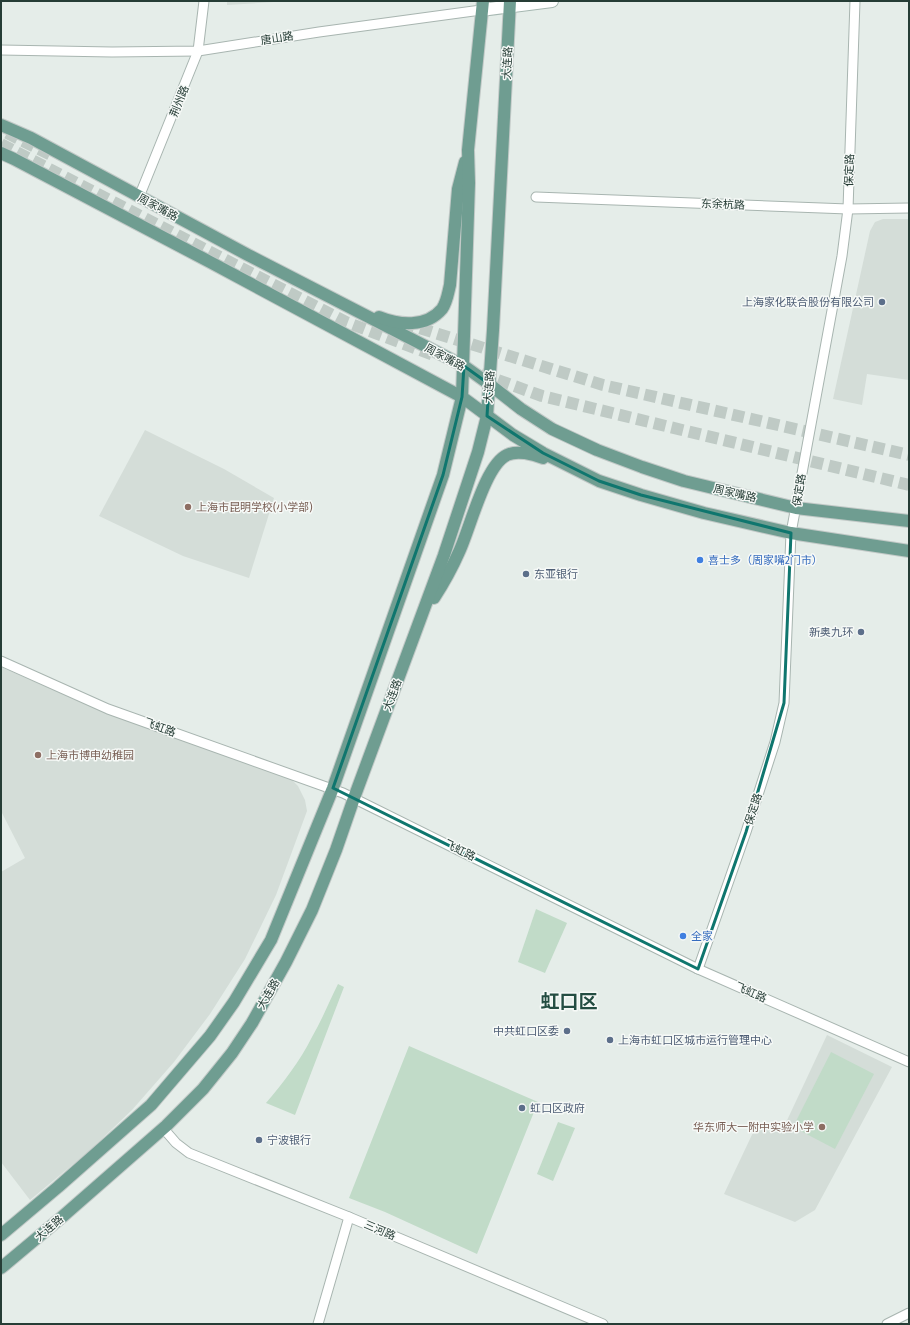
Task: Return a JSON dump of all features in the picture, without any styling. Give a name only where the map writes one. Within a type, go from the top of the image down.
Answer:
[{"type":"main road","name":"大连路","points":[[1,1268],[68,1212],[163,1128],[203,1089],[232,1053],[266,999],[312,910],[336,850],[444,555],[478,452],[487,416],[502,173],[510,3]]},
{"type":"main road","points":[[1,1235],[151,1105],[210,1036],[234,1002],[271,940],[333,788],[443,475],[462,397],[469,183],[468,150],[482,5]]},
{"type":"main road","name":"周家嘴路","points":[[1,125],[31,138],[139,197],[464,366],[521,409],[552,429],[597,450],[684,481],[796,508],[909,521]]},
{"type":"main road","points":[[333,299],[382,318],[409,324],[423,322],[431,318],[442,308],[447,299],[450,285],[458,189],[468,150]]},
{"type":"main road","points":[[1,153],[210,262],[462,397],[513,435],[543,453],[599,480],[641,495],[704,513],[791,533],[909,551]]},
{"type":"main road","points":[[423,612],[443,584],[459,552],[486,482],[499,460],[514,453],[524,453],[536,455],[578,470]]},
{"type":"street","name":"荆州路","points":[[139,197],[198,51],[204,1]]},
{"type":"street","name":"唐山路","points":[[1,50],[112,52],[198,51],[482,5],[552,1]]},
{"type":"street","name":"保定路","points":[[698,968],[746,832],[775,742],[784,703],[791,533],[803,460],[842,256],[848,209],[855,1]]},
{"type":"street","name":"东余杭路","points":[[536,197],[848,209],[909,208]]},
{"type":"street","name":"飞虹路","points":[[1,661],[108,709],[333,788],[698,968],[909,1062]]},
{"type":"street","name":"三河路","points":[[163,1128],[176,1143],[189,1153],[349,1217],[604,1324]]},
{"type":"street","points":[[318,1324],[349,1217]]},
{"type":"street","points":[[887,1324],[909,1313]]},
{"type":"highlighted area","points":[[464,366],[489,384],[487,416],[543,453],[599,481],[641,495],[791,533],[784,703],[746,832],[698,969],[333,788],[443,475],[462,397]]},
{"type":"shaded area","points":[[227,1],[289,1],[227,5]]},
{"type":"shaded area","name":"上海家化联合股份有限公司","points":[[883,219],[909,219],[909,380],[867,374],[862,405],[833,399],[870,231],[875,222]]},
{"type":"shaded area","name":"上海市昆明学校(小学部)","points":[[145,430],[224,469],[274,498],[249,578],[183,556],[99,516]]},
{"type":"shaded area","points":[[1,667],[88,705],[288,776],[298,786],[305,800],[307,811],[276,895],[245,959],[210,1014],[174,1062],[132,1110],[89,1151],[30,1200],[1,1162],[1,872],[25,858],[1,811]]},
{"type":"shaded area","name":"华东师大一附中实验小学","points":[[827,1035],[892,1067],[815,1210],[795,1222],[724,1194],[758,1122],[782,1131]]},
{"type":"green space","points":[[536,909],[567,923],[545,973],[518,962]]},
{"type":"green space","points":[[338,984],[344,987],[295,1115],[266,1103],[285,1080],[302,1055]]},
{"type":"green space","points":[[409,1046],[538,1102],[477,1254],[385,1212],[349,1198]]},
{"type":"green space","points":[[831,1052],[874,1074],[835,1149],[793,1127]]},
{"type":"green space","points":[[558,1122],[575,1128],[553,1181],[537,1174]]},
{"type":"tunnel","points":[[7,133],[55,157]]},
{"type":"tunnel","points":[[1,144],[346,322],[436,356]]},
{"type":"tunnel","points":[[403,323],[603,385],[909,455]]},
{"type":"tunnel","points":[[481,374],[542,396],[909,485]]},
{"type":"place","name":"上海家化联合股份有限公司","points":[[882,302]]},
{"type":"place","name":"上海市昆明学校(小学部)","points":[[188,507]]},
{"type":"place","name":"喜士多（周家嘴2门市）","points":[[700,560]]},
{"type":"place","name":"东亚银行","points":[[526,574]]},
{"type":"place","name":"新奥九环","points":[[861,632]]},
{"type":"place","name":"上海市博申幼稚园","points":[[38,755]]},
{"type":"place","name":"全家","points":[[683,936]]},
{"type":"place","name":"中共虹口区委","points":[[567,1031]]},
{"type":"place","name":"上海市虹口区城市运行管理中心","points":[[610,1040]]},
{"type":"place","name":"虹口区政府","points":[[522,1108]]},
{"type":"place","name":"华东师大一附中实验小学","points":[[822,1127]]},
{"type":"place","name":"宁波银行","points":[[259,1140]]},
{"type":"district","name":"虹口区","points":[[569,1001]]}]
